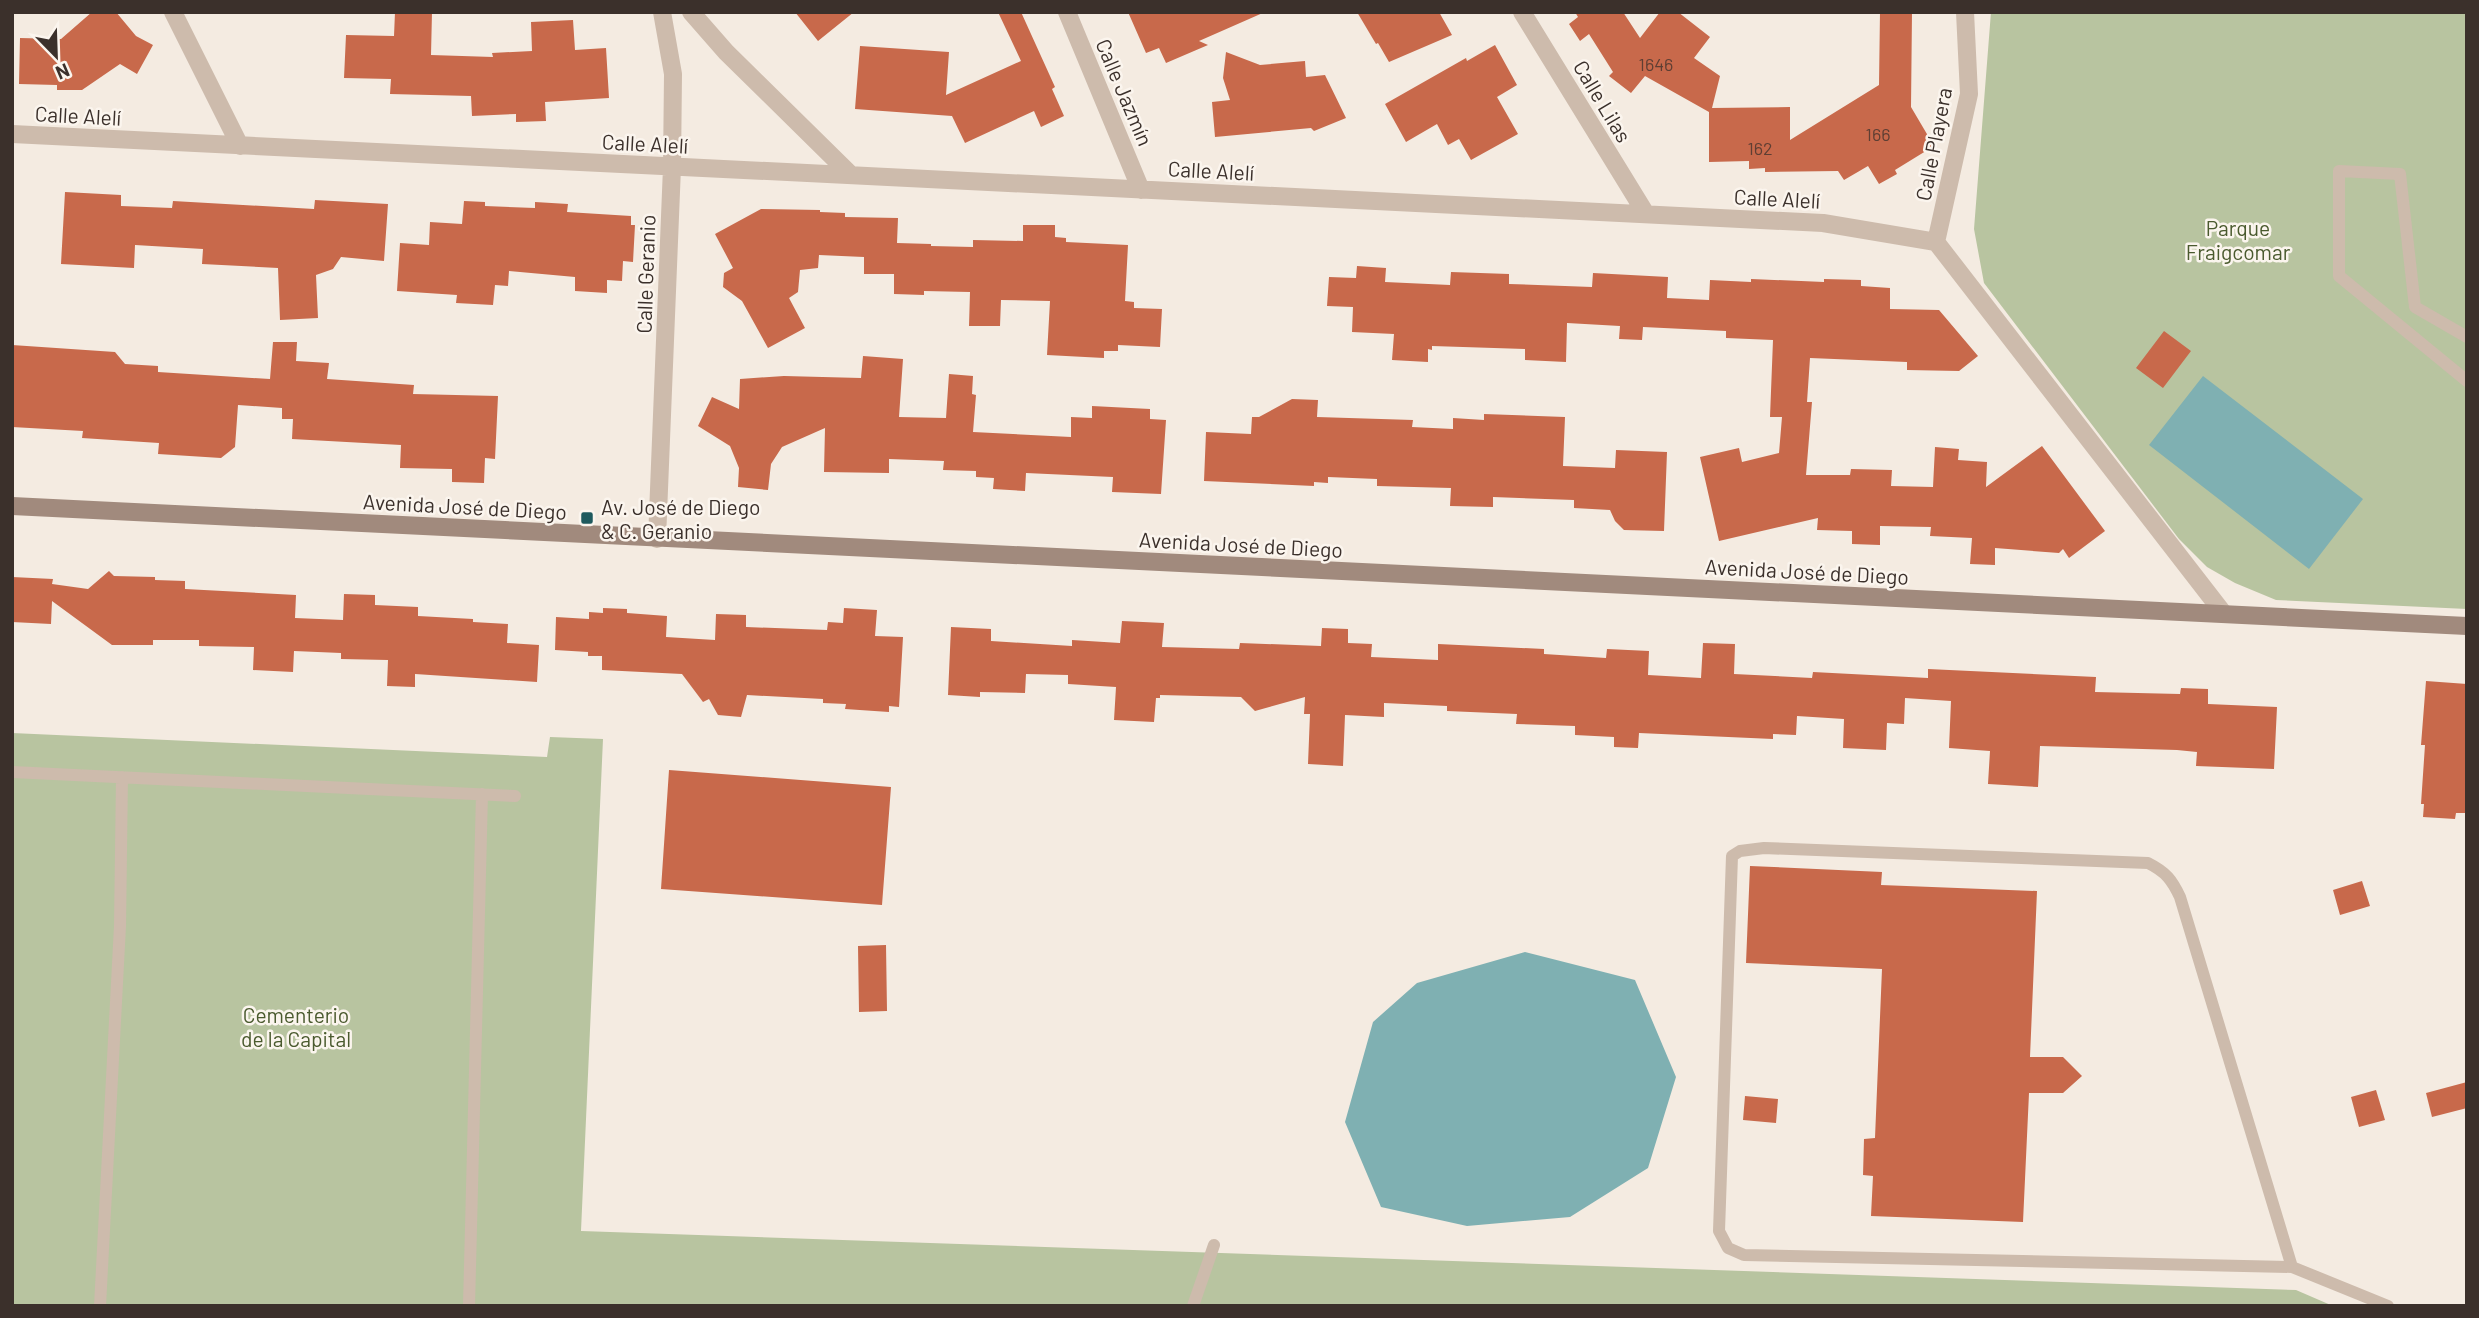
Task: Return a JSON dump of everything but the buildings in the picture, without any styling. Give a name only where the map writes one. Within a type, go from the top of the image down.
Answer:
[{"type":"street","points":[[173,12],[240,146]]},
{"type":"street","name":"Calle Geranio","points":[[657,539],[672,167],[673,74],[662,12]]},
{"type":"street","points":[[691,12],[726,52],[851,175]]},
{"type":"street","name":"Calle Jazmín","points":[[1067,12],[1141,190]]},
{"type":"street","name":"Calle Lilas","points":[[1522,12],[1646,214]]},
{"type":"street","name":"Calle Playera","points":[[1936,242],[1969,94],[1965,12]]},
{"type":"street","name":"Calle Alelí","points":[[12,134],[1823,223],[1936,242]]},
{"type":"street","points":[[1936,242],[2224,614]]},
{"type":"street","name":"Avenida José de Diego","points":[[12,506],[2467,625]]},
{"type":"lane","points":[[2467,338],[2415,307],[2400,174],[2339,171],[2339,276],[2467,381]]},
{"type":"lane","points":[[12,772],[515,796]]},
{"type":"lane","points":[[100,1306],[120,926],[122,777]]},
{"type":"lane","points":[[469,1306],[482,794]]},
{"type":"lane","points":[[2292,1267],[2180,897],[2172,880],[2163,870],[2148,863],[1764,848],[1740,851],[1732,856],[1719,1231],[1728,1248],[1744,1255],[2292,1267],[2388,1306]]},
{"type":"lane","points":[[1194,1306],[1214,1245]]},
{"type":"green space","name":"Parque Fraigcomar","points":[[1991,12],[2467,12],[2467,609],[2276,600],[2235,583],[2207,567],[2179,539],[1984,283],[1974,229]]},
{"type":"green space","name":"Cementerio de la Capital","points":[[12,733],[547,757],[550,737],[603,739],[581,1231],[2296,1290],[2333,1306],[12,1306]]},
{"type":"water","points":[[2203,376],[2363,499],[2309,569],[2149,445]]},
{"type":"water","points":[[1525,952],[1635,980],[1676,1077],[1648,1168],[1570,1217],[1467,1226],[1381,1207],[1345,1122],[1373,1022],[1417,983]]},
{"type":"place","name":"Av. José de Diego & C. Geranio","points":[[587,518]]}]
